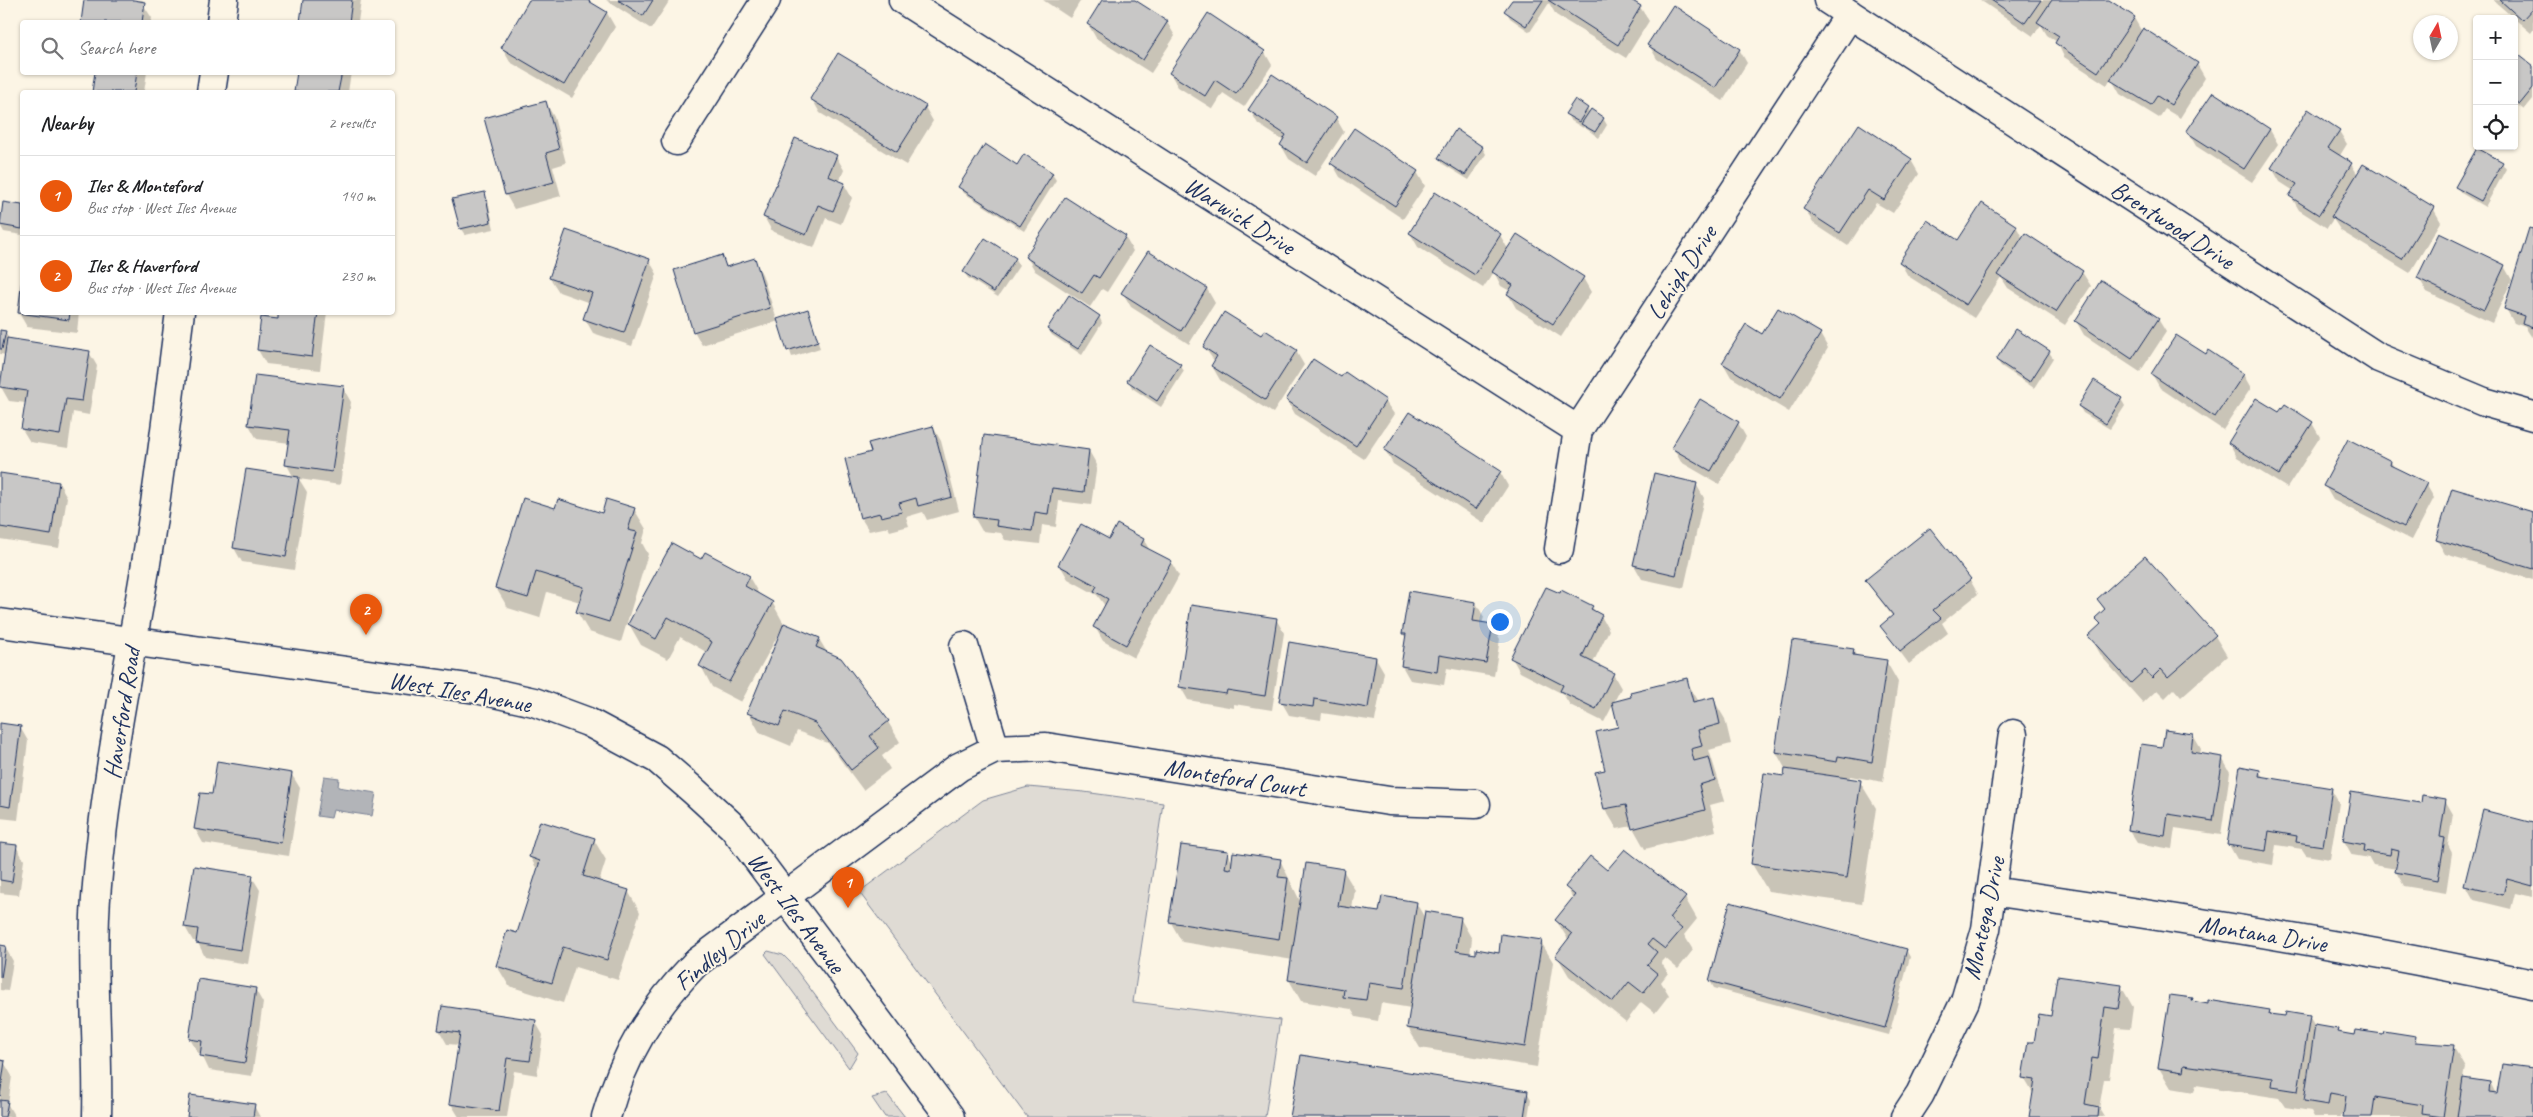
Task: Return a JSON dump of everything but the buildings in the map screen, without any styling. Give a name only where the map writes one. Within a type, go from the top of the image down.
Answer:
[{"type":"street","points":[[221,20],[224,0]]},
{"type":"street","points":[[676,141],[766,0]]},
{"type":"street","name":"Warwick Drive","points":[[903,0],[1578,430]]},
{"type":"street","name":"Lehigh Drive","points":[[1558,548],[1578,430],[1839,7]]},
{"type":"street","name":"Brentwood Drive","points":[[1839,7],[2379,358],[2484,402],[2533,416]]},
{"type":"street","points":[[211,90],[214,75]]},
{"type":"street","name":"Haverford Road","points":[[97,1117],[98,1056],[94,930],[97,884],[132,642],[142,588],[180,315]]},
{"type":"street","name":"West Iles Avenue","points":[[0,622],[476,689],[534,702],[588,722],[657,759],[733,826],[950,1117]]},
{"type":"street","points":[[964,646],[995,749]]},
{"type":"street","name":"Montega Drive","points":[[1905,1117],[1920,1094],[1965,1001],[1986,930],[2013,734]]},
{"type":"street","name":"Monteford Court","points":[[786,896],[959,767],[995,749],[1046,747],[1389,801],[1476,804]]},
{"type":"street","name":"Montana Drive","points":[[1991,891],[2337,945],[2533,984]]},
{"type":"street","name":"Findley Drive","points":[[606,1117],[613,1091],[639,1035],[673,987],[696,963],[786,896]]},
{"type":"shaded area","points":[[324,776],[339,778],[338,787],[376,793],[372,816],[333,810],[331,818],[317,816]]},
{"type":"shaded area","points":[[1028,787],[1084,792],[1163,803],[1133,1002],[1280,1020],[1265,1117],[1027,1117],[859,892],[983,800]]},
{"type":"shaded area","points":[[768,951],[783,955],[791,963],[858,1053],[849,1068],[765,954]]},
{"type":"shaded area","points":[[887,1094],[905,1117],[885,1117],[872,1098]]},
{"type":"place","name":"Iles & Haverford","points":[[366,635]]},
{"type":"place","name":"Iles & Monteford","points":[[848,908]]}]
